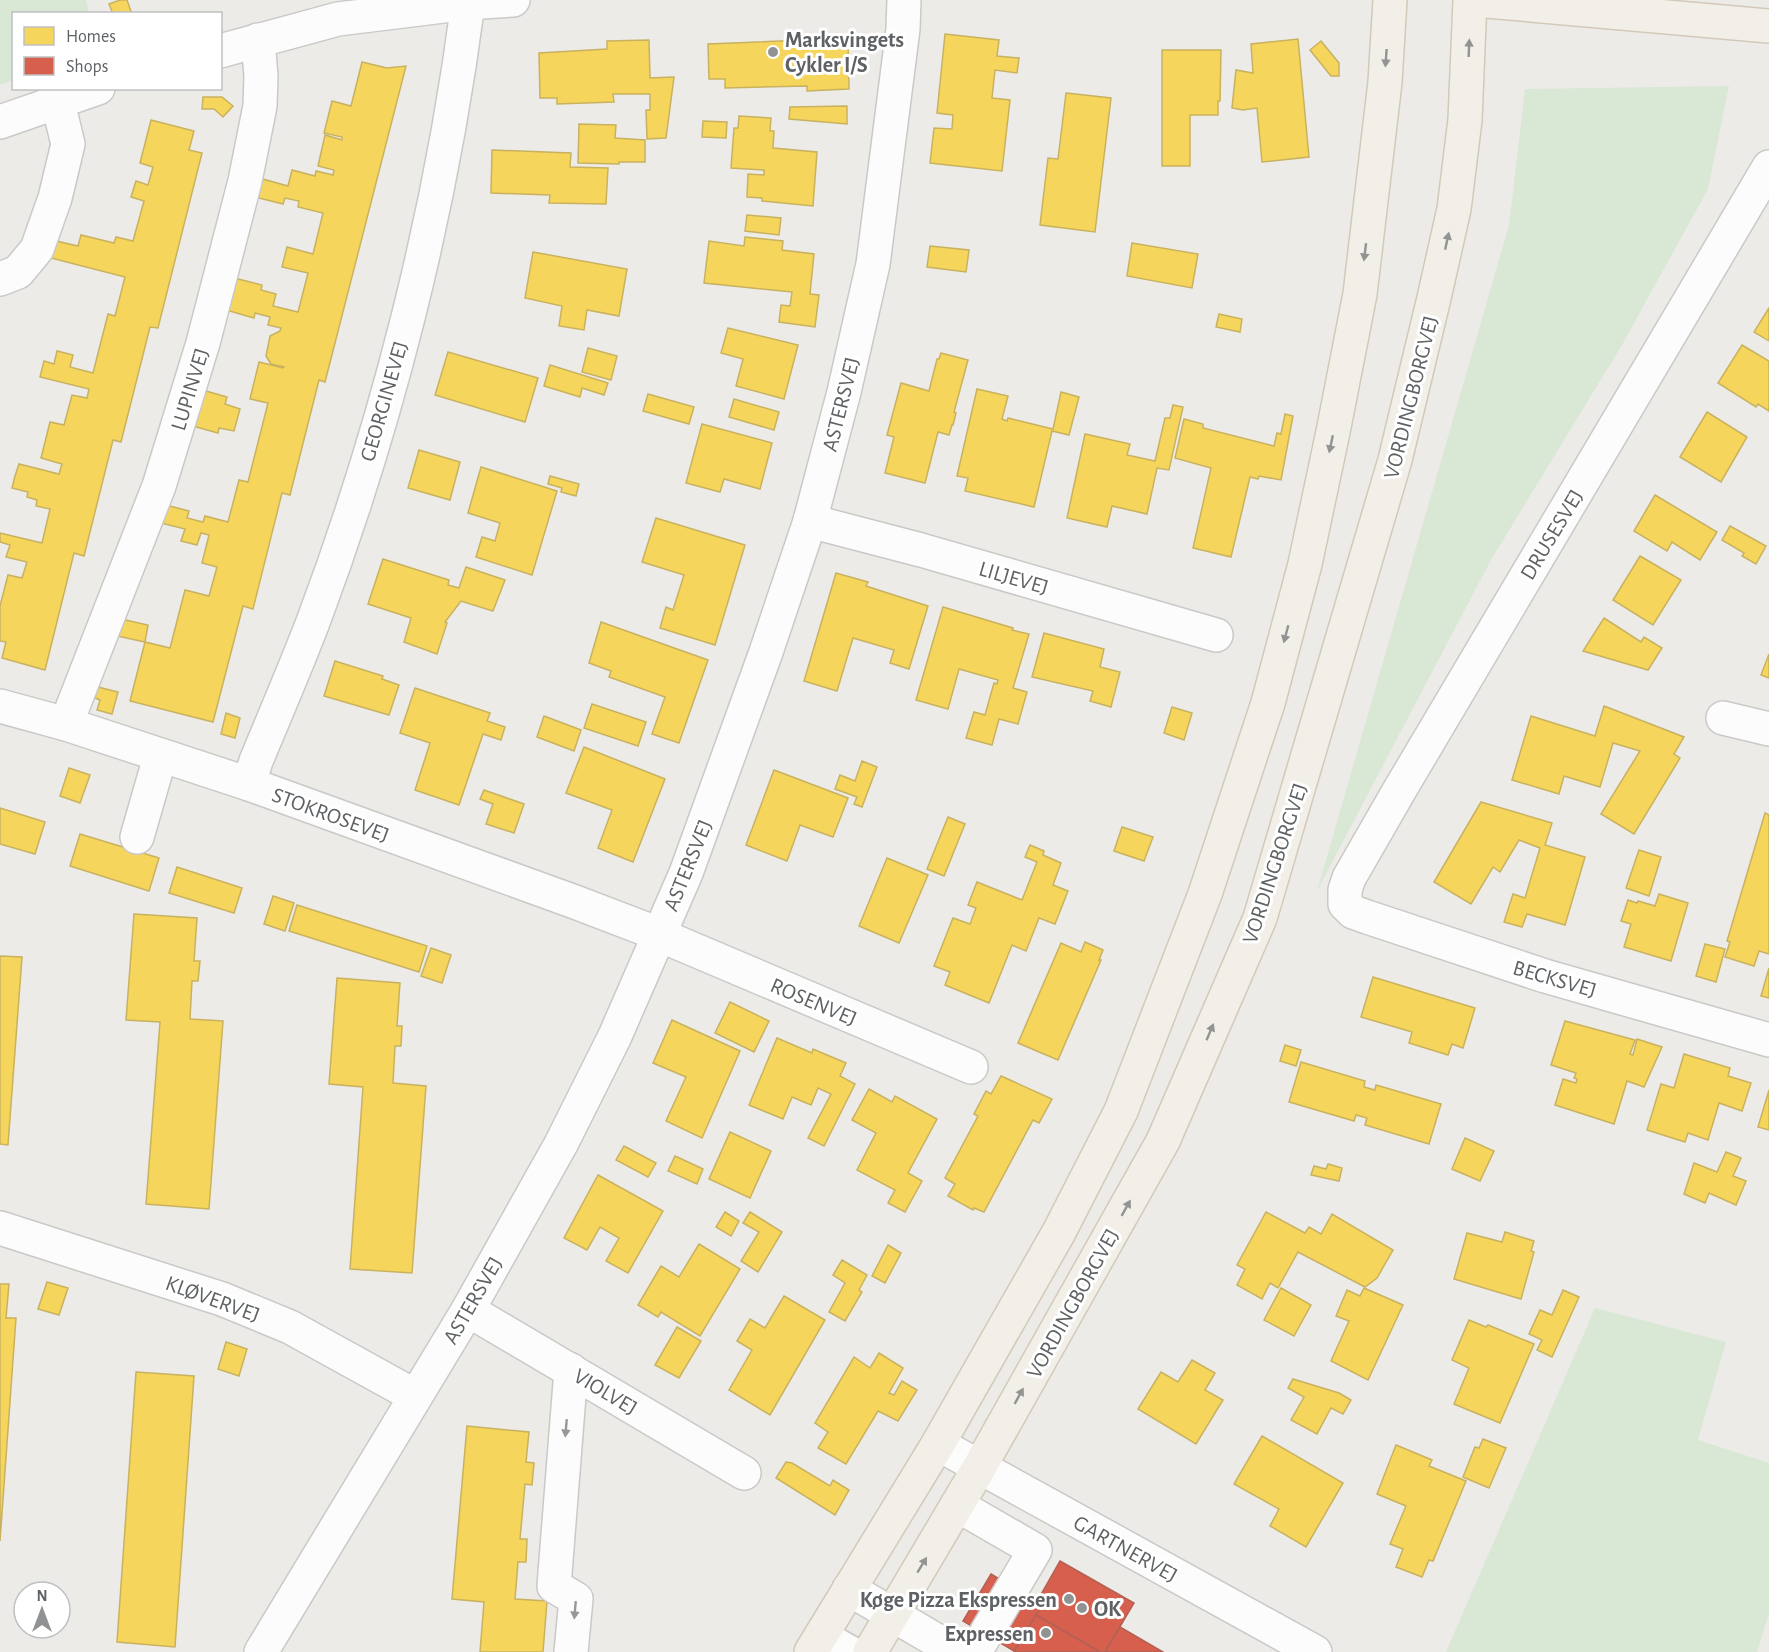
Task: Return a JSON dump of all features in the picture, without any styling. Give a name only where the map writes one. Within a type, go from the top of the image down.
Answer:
[{"type":"main road","name":"VORDINGBORGVEJ","points":[[816,1644],[938,1444],[1059,1232],[1121,1111],[1206,894],[1268,703],[1305,564],[1334,432],[1360,294],[1384,82],[1390,0]]},
{"type":"main road","name":"VORDINGBORGVEJ","points":[[870,1652],[979,1468],[1163,1141],[1260,918],[1395,460],[1434,298],[1454,208],[1465,120],[1470,0]]},
{"type":"main road","points":[[1475,0],[1769,26]]},
{"type":"street","points":[[222,50],[258,40],[336,9],[513,0]]},
{"type":"street","name":"ASTERSVEJ","points":[[261,1652],[468,1310],[571,1125],[615,1036],[686,873],[766,652],[810,521],[844,392],[873,264],[902,35],[904,0]]},
{"type":"street","name":"GEORGINEVEJ","points":[[249,784],[256,761],[313,623],[376,431],[404,328],[444,156],[468,3]]},
{"type":"street","name":"LUPINVEJ","points":[[66,724],[159,486],[203,343],[245,181],[260,106],[261,76],[258,40]]},
{"type":"street","points":[[0,122],[93,90]]},
{"type":"street","points":[[0,279],[18,272],[37,249],[55,198],[68,144],[58,103]]},
{"type":"street","name":"DRUSESVEJ","points":[[1345,904],[1345,890],[1349,878],[1382,820],[1769,168]]},
{"type":"street","name":"LILJEVEJ","points":[[810,521],[921,550],[1216,635]]},
{"type":"street","name":"STOKROSEVEJ","points":[[0,706],[66,724],[160,757],[249,784],[658,934]]},
{"type":"street","points":[[1723,718],[1769,729]]},
{"type":"street","points":[[137,837],[160,757]]},
{"type":"street","name":"BECKSVEJ","points":[[1345,904],[1353,912],[1504,963],[1769,1040]]},
{"type":"street","name":"ROSENVEJ","points":[[658,934],[971,1067]]},
{"type":"street","name":"KLØVERVEJ","points":[[0,1228],[222,1299],[290,1327],[415,1396]]},
{"type":"street","name":"VIOLVEJ","points":[[468,1310],[744,1473]]},
{"type":"street","points":[[571,1370],[554,1586],[576,1599],[572,1652]]},
{"type":"street","name":"GARTNERVEJ","points":[[938,1444],[1315,1652]]},
{"type":"street","points":[[957,1505],[1035,1550],[975,1652]]},
{"type":"street","points":[[849,1589],[956,1652]]},
{"type":"street","points":[[816,1644],[849,1652]]},
{"type":"green space","points":[[0,0],[86,0],[89,12],[12,12],[12,80],[0,85]]},
{"type":"green space","points":[[1729,86],[1708,189],[1622,345],[1491,560],[1317,891],[1509,225],[1525,89]]},
{"type":"green space","points":[[1595,1308],[1726,1342],[1698,1440],[1769,1463],[1769,1614],[1757,1652],[1446,1652]]},
{"type":"building: Homes","points":[[127,0],[131,12],[112,12],[109,4]]},
{"type":"building: Homes","points":[[945,34],[999,40],[997,56],[1019,58],[1017,73],[995,70],[992,98],[1010,100],[1002,171],[930,163],[934,128],[952,129],[953,115],[937,113]]},
{"type":"building: Homes","points":[[848,36],[849,89],[807,91],[807,86],[725,88],[725,79],[709,79],[708,44]]},
{"type":"building: Homes","points":[[1298,39],[1309,157],[1262,162],[1257,108],[1243,110],[1232,108],[1236,70],[1253,73],[1251,44]]},
{"type":"building: Homes","points":[[649,40],[650,78],[674,77],[666,138],[647,139],[646,110],[650,110],[650,94],[613,94],[614,102],[557,104],[557,98],[540,98],[539,53],[607,49],[607,41]]},
{"type":"building: Homes","points":[[1321,41],[1339,63],[1339,76],[1331,76],[1310,50]]},
{"type":"building: Homes","points":[[1162,50],[1221,50],[1218,115],[1190,115],[1190,166],[1162,166]]},
{"type":"building: Homes","points":[[362,62],[387,68],[406,66],[325,382],[319,380],[290,495],[282,493],[253,609],[243,606],[213,722],[130,701],[145,642],[170,648],[185,590],[209,596],[217,567],[202,563],[209,535],[201,533],[197,545],[181,541],[185,529],[157,522],[162,504],[189,511],[187,518],[203,522],[205,516],[228,522],[239,480],[248,482],[268,403],[250,399],[259,362],[284,367],[271,364],[266,356],[270,336],[280,331],[281,328],[268,325],[270,317],[255,313],[254,318],[226,310],[234,278],[262,285],[261,290],[276,294],[273,306],[298,312],[308,273],[282,267],[287,247],[313,254],[323,213],[298,207],[299,201],[285,198],[283,204],[255,197],[259,178],[288,186],[292,170],[315,176],[316,171],[333,175],[334,170],[318,166],[325,135],[342,140],[342,137],[324,133],[332,101],[351,106]]},
{"type":"building: Homes","points":[[1066,93],[1111,98],[1095,232],[1040,225],[1048,158],[1058,159]]},
{"type":"building: Homes","points":[[203,97],[222,97],[233,106],[223,117],[214,109],[202,109]]},
{"type":"building: Homes","points":[[847,106],[847,124],[789,119],[790,107]]},
{"type":"building: Homes","points":[[739,116],[771,118],[770,131],[774,131],[773,148],[817,152],[813,206],[762,201],[762,198],[747,197],[748,174],[764,175],[764,170],[731,168],[734,128],[738,128]]},
{"type":"building: Homes","points":[[151,120],[194,131],[189,150],[202,153],[158,328],[150,327],[121,442],[113,440],[84,556],[74,553],[45,670],[2,658],[6,642],[0,641],[0,606],[8,575],[22,578],[27,562],[6,557],[10,545],[0,542],[0,533],[42,543],[50,509],[36,506],[37,500],[27,497],[28,492],[12,488],[15,476],[19,464],[59,474],[62,464],[41,458],[50,422],[64,425],[72,395],[87,398],[89,389],[40,377],[44,361],[54,364],[57,351],[73,355],[70,367],[93,373],[108,314],[115,316],[125,277],[51,258],[56,241],[78,246],[81,235],[114,243],[116,237],[133,241],[144,201],[131,197],[136,181],[148,185],[153,167],[140,163]]},
{"type":"building: Homes","points":[[703,121],[727,122],[726,138],[702,137]]},
{"type":"building: Homes","points":[[579,124],[616,125],[615,138],[645,140],[645,162],[578,163]]},
{"type":"building: Homes","points":[[492,150],[571,153],[570,167],[608,168],[606,204],[549,203],[550,195],[491,193]]},
{"type":"building: Homes","points":[[747,215],[781,218],[779,235],[745,231]]},
{"type":"building: Homes","points":[[745,237],[783,241],[782,250],[814,254],[810,294],[819,295],[815,327],[779,322],[781,305],[790,306],[792,292],[704,283],[709,241],[744,246]]},
{"type":"building: Homes","points":[[1132,243],[1198,254],[1192,288],[1127,276]]},
{"type":"building: Homes","points":[[930,246],[969,250],[966,272],[927,267]]},
{"type":"building: Homes","points":[[533,252],[627,269],[619,316],[587,310],[584,330],[559,326],[562,306],[525,298]]},
{"type":"building: Homes","points":[[1769,308],[1769,341],[1754,332]]},
{"type":"building: Homes","points":[[1219,314],[1242,319],[1240,332],[1216,327]]},
{"type":"building: Homes","points":[[728,328],[798,345],[784,399],[736,386],[743,359],[721,353]]},
{"type":"building: Homes","points":[[1742,345],[1769,361],[1769,411],[1758,404],[1756,407],[1718,383]]},
{"type":"building: Homes","points":[[588,348],[617,356],[611,380],[582,372]]},
{"type":"building: Homes","points":[[448,352],[538,378],[525,422],[435,395]]},
{"type":"building: Homes","points":[[941,353],[968,360],[949,435],[938,432],[925,483],[885,473],[894,437],[887,435],[901,383],[929,391],[937,359]]},
{"type":"building: Homes","points":[[550,365],[608,383],[604,395],[582,388],[580,397],[544,386]]},
{"type":"building: Homes","points":[[199,389],[227,397],[225,404],[240,409],[234,431],[219,428],[218,433],[189,425]]},
{"type":"building: Homes","points":[[977,389],[1008,396],[1002,419],[1007,421],[1008,418],[1053,429],[1061,392],[1079,397],[1069,435],[1052,431],[1034,507],[965,491],[968,478],[957,476]]},
{"type":"building: Homes","points":[[648,394],[694,407],[689,424],[643,411]]},
{"type":"building: Homes","points":[[734,399],[779,412],[774,430],[729,417]]},
{"type":"building: Homes","points":[[1173,405],[1183,407],[1169,470],[1157,468],[1147,514],[1112,506],[1107,527],[1067,518],[1085,434],[1130,444],[1127,455],[1155,461],[1165,418],[1170,418]]},
{"type":"building: Homes","points":[[1707,412],[1747,437],[1721,482],[1680,457]]},
{"type":"building: Homes","points":[[1285,414],[1293,416],[1281,480],[1259,476],[1258,479],[1250,477],[1231,557],[1193,548],[1211,468],[1175,458],[1184,419],[1203,424],[1203,428],[1274,446],[1277,433],[1281,434]]},
{"type":"building: Homes","points":[[702,424],[772,443],[760,489],[724,479],[720,492],[686,483]]},
{"type":"building: Homes","points":[[419,450],[460,462],[450,500],[408,488]]},
{"type":"building: Homes","points":[[481,467],[557,491],[532,575],[476,557],[482,537],[495,541],[500,523],[468,513]]},
{"type":"building: Homes","points":[[550,476],[579,484],[576,496],[561,492],[562,488],[548,484]]},
{"type":"building: Homes","points":[[1655,495],[1717,532],[1700,560],[1672,542],[1667,551],[1634,531]]},
{"type":"building: Homes","points":[[656,518],[745,545],[715,645],[660,628],[666,607],[673,610],[684,575],[642,562]]},
{"type":"building: Homes","points":[[1730,526],[1766,546],[1756,564],[1742,556],[1744,553],[1722,540]]},
{"type":"building: Homes","points":[[1640,556],[1681,580],[1653,625],[1613,600]]},
{"type":"building: Homes","points":[[383,559],[449,580],[448,585],[459,588],[466,567],[505,580],[493,611],[461,601],[445,622],[447,623],[437,654],[404,642],[411,618],[368,604]]},
{"type":"building: Homes","points":[[836,573],[868,582],[866,586],[928,606],[909,669],[890,663],[894,650],[853,638],[837,691],[804,681]]},
{"type":"building: Homes","points":[[943,607],[1029,634],[1013,688],[1027,692],[1018,724],[999,719],[992,745],[966,738],[974,712],[985,715],[994,683],[997,684],[998,680],[959,669],[948,709],[916,700]]},
{"type":"building: Homes","points":[[1604,618],[1641,642],[1644,637],[1662,648],[1648,670],[1583,651]]},
{"type":"building: Homes","points":[[121,619],[148,625],[145,642],[117,636]]},
{"type":"building: Homes","points":[[601,622],[708,660],[679,743],[652,734],[665,697],[609,677],[611,671],[589,663]]},
{"type":"building: Homes","points":[[1044,633],[1104,649],[1100,667],[1120,672],[1111,707],[1090,701],[1093,691],[1032,677]]},
{"type":"building: Homes","points":[[1769,654],[1769,678],[1761,675]]},
{"type":"building: Homes","points":[[335,661],[383,676],[382,679],[399,685],[389,715],[324,696]]},
{"type":"building: Homes","points":[[98,687],[118,692],[112,714],[97,710],[100,700],[95,698]]},
{"type":"building: Homes","points":[[415,688],[490,713],[487,721],[505,727],[501,740],[483,734],[459,805],[415,790],[430,743],[400,733]]},
{"type":"building: Homes","points":[[592,704],[646,722],[638,746],[584,728]]},
{"type":"building: Homes","points":[[1604,706],[1684,737],[1674,754],[1680,758],[1634,834],[1601,814],[1640,751],[1613,743],[1600,787],[1564,776],[1559,794],[1512,780],[1531,716],[1595,736]]},
{"type":"building: Homes","points":[[1172,707],[1192,713],[1184,740],[1164,733]]},
{"type":"building: Homes","points":[[226,713],[240,718],[235,738],[221,734]]},
{"type":"building: Homes","points":[[544,716],[581,730],[574,751],[537,737]]},
{"type":"building: Homes","points":[[584,747],[665,779],[633,862],[598,848],[612,810],[566,793]]},
{"type":"building: Homes","points":[[862,761],[877,767],[862,807],[854,804],[857,797],[835,789],[840,775],[855,781]]},
{"type":"building: Homes","points":[[69,768],[90,775],[80,803],[60,796]]},
{"type":"building: Homes","points":[[774,770],[848,798],[833,837],[800,825],[787,861],[746,845]]},
{"type":"building: Homes","points":[[484,790],[524,804],[514,833],[486,824],[493,804],[480,799]]},
{"type":"building: Homes","points":[[1481,802],[1552,823],[1545,845],[1585,857],[1565,925],[1527,914],[1522,927],[1504,922],[1513,894],[1525,898],[1540,848],[1519,840],[1500,872],[1493,867],[1471,904],[1434,882]]},
{"type":"building: Homes","points":[[0,808],[45,822],[35,854],[0,844]]},
{"type":"building: Homes","points":[[1765,813],[1769,815],[1769,954],[1759,951],[1754,966],[1725,957],[1730,942],[1727,941]]},
{"type":"building: Homes","points":[[948,817],[965,824],[944,876],[927,869]]},
{"type":"building: Homes","points":[[1122,827],[1153,837],[1144,861],[1114,851]]},
{"type":"building: Homes","points":[[80,834],[159,858],[149,891],[70,866]]},
{"type":"building: Homes","points":[[1030,845],[1044,851],[1043,855],[1061,863],[1053,885],[1068,891],[1055,924],[1039,918],[1026,951],[1012,945],[989,1003],[945,985],[950,972],[934,966],[953,918],[970,924],[976,908],[968,905],[977,882],[1022,900],[1037,862],[1025,857]]},
{"type":"building: Homes","points":[[1639,850],[1661,857],[1649,896],[1626,888]]},
{"type":"building: Homes","points":[[887,858],[928,875],[899,943],[859,926]]},
{"type":"building: Homes","points":[[177,867],[242,888],[234,913],[169,893]]},
{"type":"building: Homes","points":[[1659,894],[1688,903],[1671,961],[1624,947],[1631,924],[1621,921],[1628,900],[1655,906]]},
{"type":"building: Homes","points":[[273,896],[294,903],[285,931],[264,924]]},
{"type":"building: Homes","points":[[297,905],[427,946],[419,972],[289,931]]},
{"type":"building: Homes","points":[[134,914],[197,918],[194,961],[200,961],[198,981],[192,981],[190,1019],[223,1021],[209,1209],[146,1204],[160,1022],[126,1020]]},
{"type":"building: Homes","points":[[1085,942],[1103,950],[1099,960],[1101,960],[1058,1060],[1018,1043],[1061,943],[1081,952]]},
{"type":"building: Homes","points":[[1705,944],[1725,949],[1716,982],[1696,976]]},
{"type":"building: Homes","points":[[431,948],[451,955],[442,983],[421,976]]},
{"type":"building: Homes","points":[[0,956],[22,957],[8,1145],[0,1144]]},
{"type":"building: Homes","points":[[1769,968],[1769,998],[1761,996]]},
{"type":"building: Homes","points":[[1373,977],[1475,1008],[1463,1048],[1452,1044],[1448,1055],[1409,1043],[1412,1032],[1361,1017]]},
{"type":"building: Homes","points":[[337,978],[400,983],[397,1026],[402,1026],[401,1046],[395,1046],[393,1083],[426,1086],[412,1273],[350,1269],[363,1087],[329,1084]]},
{"type":"building: Homes","points":[[730,1002],[769,1021],[754,1052],[715,1033]]},
{"type":"building: Homes","points":[[672,1020],[740,1051],[702,1138],[666,1121],[686,1077],[653,1063]]},
{"type":"building: Homes","points":[[1565,1021],[1635,1040],[1630,1054],[1633,1055],[1637,1039],[1662,1047],[1644,1087],[1627,1081],[1614,1124],[1555,1105],[1563,1079],[1576,1083],[1577,1079],[1574,1078],[1576,1073],[1551,1065]]},
{"type":"building: Homes","points":[[777,1038],[812,1053],[813,1049],[846,1063],[840,1076],[855,1084],[824,1146],[808,1138],[831,1094],[818,1088],[811,1105],[792,1097],[783,1119],[749,1105]]},
{"type":"building: Homes","points":[[1285,1045],[1301,1050],[1296,1066],[1280,1061]]},
{"type":"building: Homes","points":[[1684,1054],[1730,1068],[1728,1076],[1751,1083],[1742,1111],[1719,1103],[1708,1140],[1688,1133],[1685,1142],[1647,1130],[1661,1084],[1674,1088]]},
{"type":"building: Homes","points":[[1301,1062],[1365,1081],[1364,1087],[1375,1090],[1376,1085],[1441,1104],[1429,1144],[1365,1125],[1367,1118],[1356,1115],[1354,1121],[1289,1102]]},
{"type":"building: Homes","points":[[1001,1076],[1052,1099],[1039,1123],[1033,1120],[984,1212],[974,1208],[973,1210],[948,1196],[955,1184],[945,1178],[978,1116],[974,1114],[986,1091],[991,1094]]},
{"type":"building: Homes","points":[[869,1089],[892,1102],[895,1096],[937,1119],[908,1173],[922,1181],[905,1212],[888,1203],[895,1190],[857,1170],[876,1133],[852,1120]]},
{"type":"building: Homes","points":[[1769,1090],[1769,1130],[1758,1127]]},
{"type":"building: Homes","points":[[730,1132],[771,1151],[750,1198],[709,1179]]},
{"type":"building: Homes","points":[[1465,1138],[1494,1151],[1480,1181],[1452,1169]]},
{"type":"building: Homes","points":[[624,1146],[656,1163],[648,1177],[616,1160]]},
{"type":"building: Homes","points":[[1726,1152],[1741,1158],[1733,1176],[1746,1181],[1736,1205],[1709,1193],[1705,1203],[1684,1194],[1694,1163],[1717,1172]]},
{"type":"building: Homes","points":[[675,1156],[703,1169],[697,1184],[668,1171]]},
{"type":"building: Homes","points":[[1328,1164],[1342,1168],[1339,1181],[1311,1175],[1314,1166],[1326,1169]]},
{"type":"building: Homes","points":[[598,1175],[663,1211],[628,1273],[606,1261],[619,1238],[600,1227],[587,1250],[564,1238]]},
{"type":"building: Homes","points":[[725,1212],[739,1221],[731,1236],[716,1227]]},
{"type":"building: Homes","points":[[750,1212],[782,1232],[758,1272],[741,1261],[759,1232],[743,1223]]},
{"type":"building: Homes","points":[[1266,1212],[1305,1233],[1309,1227],[1321,1234],[1332,1214],[1393,1250],[1377,1278],[1365,1287],[1298,1252],[1278,1288],[1270,1283],[1262,1299],[1237,1285],[1245,1269],[1237,1265]]},
{"type":"building: Homes","points":[[1505,1232],[1534,1241],[1531,1251],[1534,1252],[1521,1299],[1454,1279],[1467,1233],[1502,1242]]},
{"type":"building: Homes","points":[[699,1244],[740,1269],[700,1336],[661,1312],[658,1317],[638,1305],[661,1266],[679,1277]]},
{"type":"building: Homes","points":[[888,1245],[901,1253],[885,1283],[872,1276]]},
{"type":"building: Homes","points":[[842,1260],[867,1275],[859,1290],[862,1292],[845,1321],[829,1312],[845,1283],[833,1275]]},
{"type":"building: Homes","points":[[47,1282],[68,1288],[59,1315],[38,1309]]},
{"type":"building: Homes","points":[[0,1284],[9,1284],[6,1318],[16,1318],[0,1541]]},
{"type":"building: Homes","points":[[1281,1288],[1311,1305],[1294,1336],[1264,1320]]},
{"type":"building: Homes","points":[[1364,1288],[1403,1305],[1368,1380],[1331,1361],[1349,1321],[1336,1316],[1347,1290],[1360,1296]]},
{"type":"building: Homes","points":[[1563,1290],[1579,1297],[1552,1357],[1537,1350],[1542,1340],[1529,1334],[1540,1310],[1552,1315]]},
{"type":"building: Homes","points":[[784,1296],[825,1320],[770,1415],[729,1390],[752,1350],[737,1341],[750,1319],[765,1328]]},
{"type":"building: Homes","points":[[1469,1320],[1486,1327],[1488,1325],[1534,1344],[1500,1423],[1454,1404],[1469,1368],[1452,1360]]},
{"type":"building: Homes","points":[[677,1327],[701,1341],[679,1378],[655,1365]]},
{"type":"building: Homes","points":[[226,1342],[247,1349],[239,1376],[218,1369]]},
{"type":"building: Homes","points":[[879,1353],[903,1368],[889,1393],[894,1395],[902,1381],[917,1390],[898,1421],[878,1411],[846,1464],[818,1448],[828,1432],[815,1423],[854,1357],[870,1368]]},
{"type":"building: Homes","points":[[1192,1360],[1215,1373],[1205,1390],[1223,1400],[1196,1444],[1138,1409],[1161,1372],[1178,1382]]},
{"type":"building: Homes","points":[[136,1372],[194,1376],[175,1647],[117,1642]]},
{"type":"building: Homes","points":[[1293,1379],[1339,1393],[1351,1400],[1343,1414],[1331,1408],[1317,1434],[1291,1420],[1304,1397],[1288,1388]]},
{"type":"building: Homes","points":[[467,1426],[529,1432],[526,1462],[534,1463],[532,1485],[525,1484],[520,1539],[527,1539],[526,1562],[518,1562],[515,1599],[547,1601],[543,1652],[480,1652],[484,1602],[452,1599]]},
{"type":"building: Homes","points":[[1262,1436],[1343,1483],[1306,1547],[1270,1526],[1279,1509],[1234,1484]]},
{"type":"building: Homes","points":[[1483,1439],[1506,1448],[1489,1488],[1463,1477],[1475,1447],[1479,1448]]},
{"type":"building: Homes","points":[[1396,1445],[1432,1460],[1429,1466],[1466,1481],[1433,1561],[1429,1560],[1422,1577],[1396,1567],[1403,1549],[1390,1544],[1406,1506],[1377,1494]]},
{"type":"building: Homes","points":[[786,1462],[792,1463],[830,1486],[833,1480],[849,1490],[835,1515],[776,1478]]},
{"type":"building: Shops","name":"OK","points":[[1060,1561],[1134,1603],[1105,1652],[1100,1652],[1031,1612]]},
{"type":"building: Shops","points":[[991,1574],[1042,1605],[1014,1651],[963,1621]]},
{"type":"building: Shops","name":"Expressen","points":[[1036,1615],[1100,1652],[1014,1652]]},
{"type":"building: Shops","points":[[1120,1627],[1163,1652],[1105,1652]]},
{"type":"place","name":"Marksvingets Cykler I/S","points":[[773,52]]},
{"type":"place","name":"Køge Pizza Ekspressen","points":[[1069,1599]]},
{"type":"place","name":"OK","points":[[1082,1608]]},
{"type":"place","name":"Expressen","points":[[1046,1633]]}]
